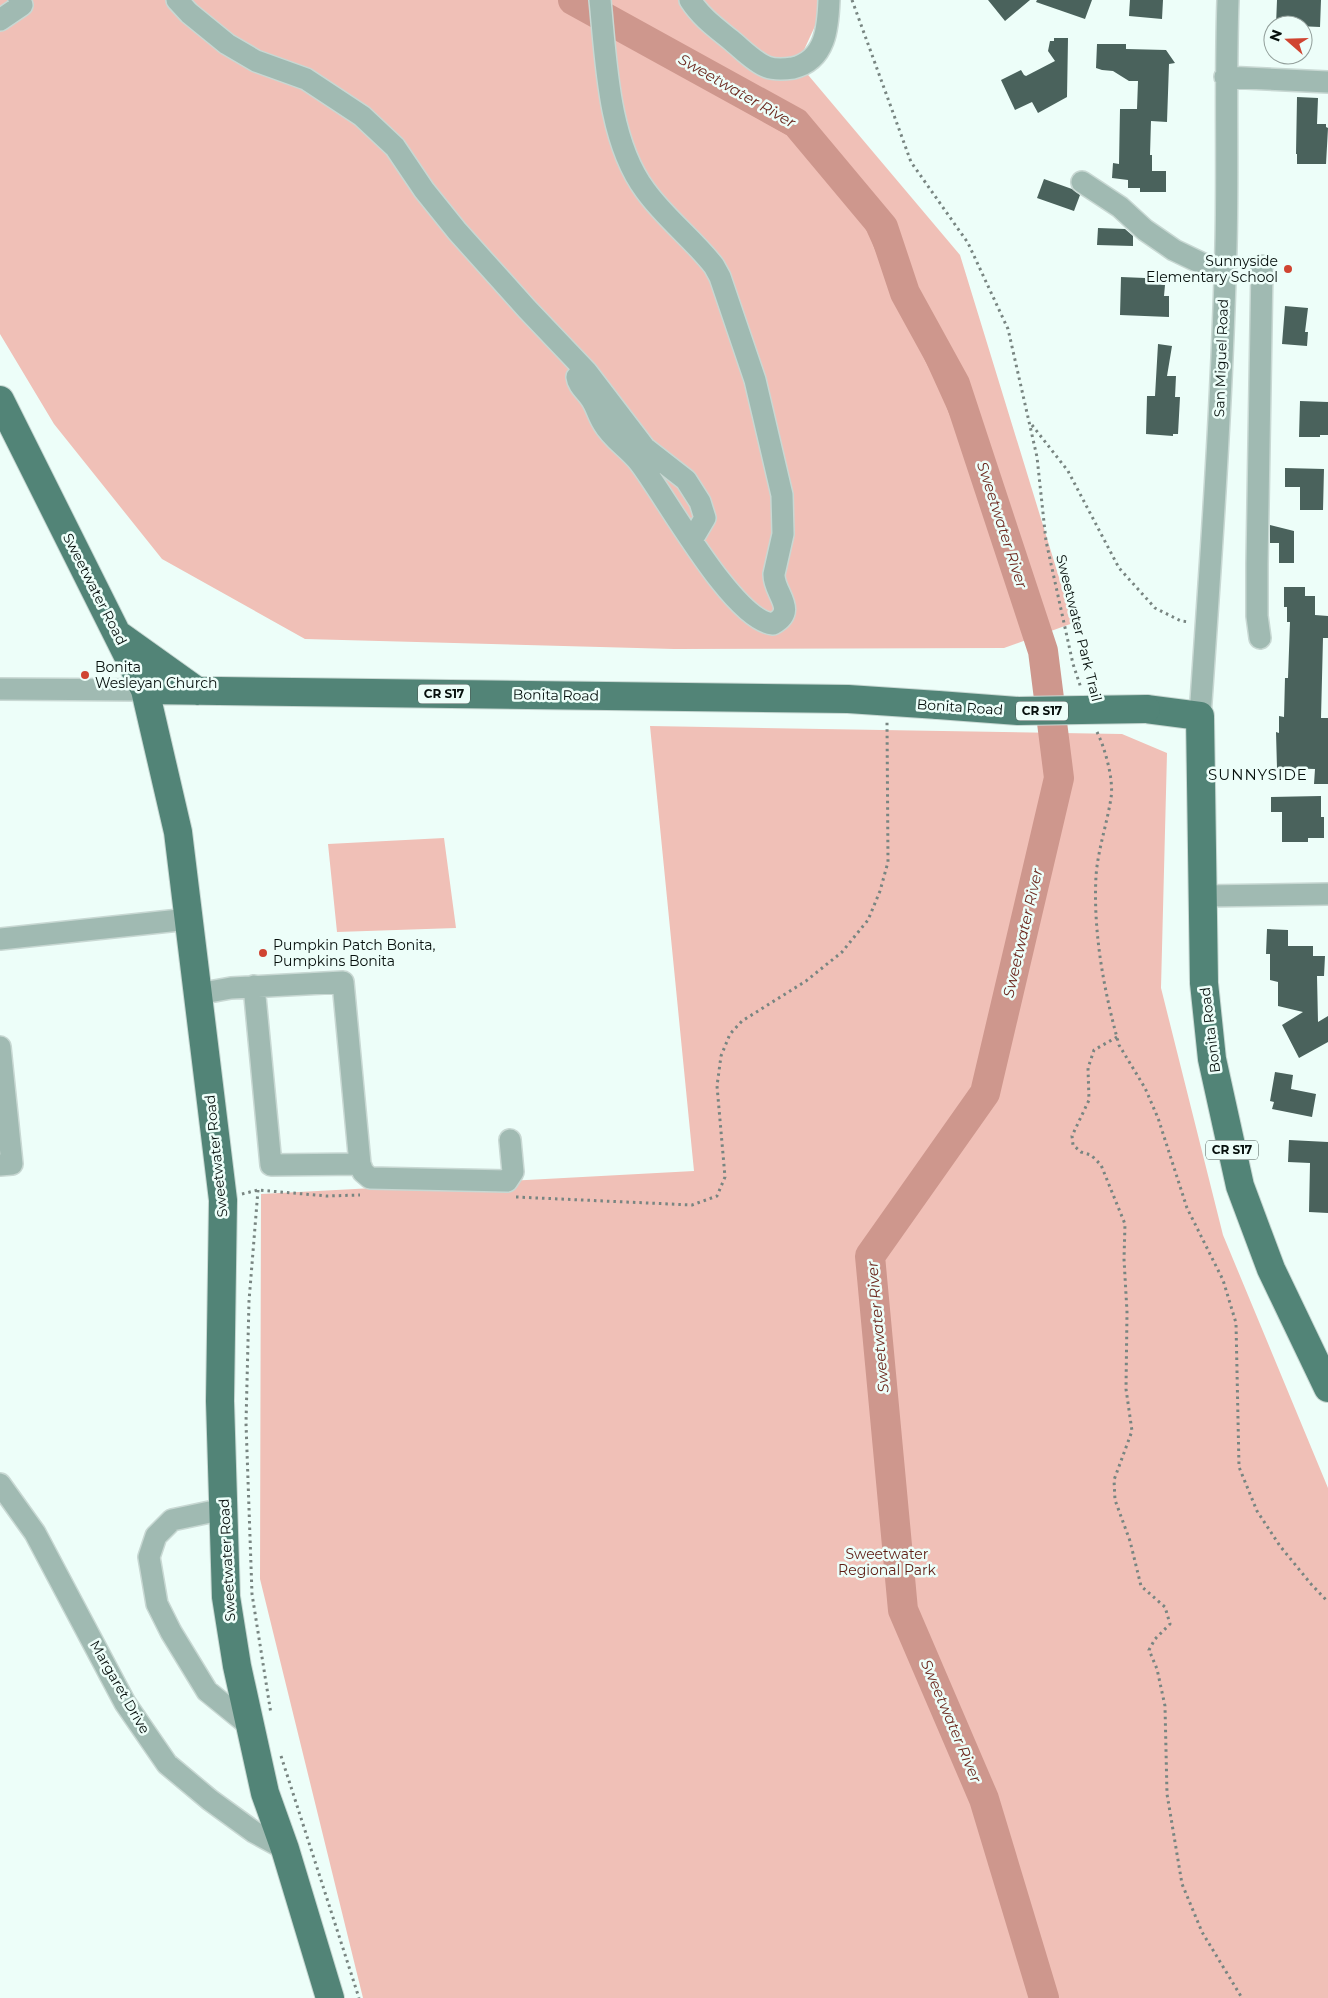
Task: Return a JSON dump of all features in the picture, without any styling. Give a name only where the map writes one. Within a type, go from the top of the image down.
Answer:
[{"type":"main road","name":"Sweetwater Road","points":[[0,400],[145,690],[178,832],[223,1200],[220,1401],[226,1596],[236,1666],[261,1724],[265,1793],[285,1849],[330,1998]]},
{"type":"main road","points":[[117,634],[197,691]]},
{"type":"main road","name":"Bonita Road","points":[[145,690],[848,699],[1018,711],[1146,709],[1200,716],[1204,983],[1212,1059],[1240,1186],[1272,1269],[1328,1387]]},
{"type":"street","points":[[0,20],[22,5],[19,0]]},
{"type":"street","points":[[177,0],[227,44],[256,61],[306,79],[362,116],[395,147],[424,190],[457,231],[527,309],[588,372],[645,448],[686,480],[695,494],[705,518],[692,540]]},
{"type":"street","points":[[588,372],[582,373],[578,377],[578,382],[591,399],[603,424],[622,447],[638,461],[692,540],[700,555],[742,606],[760,620],[773,624],[779,621],[786,607],[774,580],[783,534],[782,495],[756,380],[720,277],[714,266],[651,197],[631,170],[625,157],[609,92],[600,0]]},
{"type":"street","points":[[690,0],[699,14],[766,67],[789,69],[804,65],[822,45],[828,28],[829,0]]},
{"type":"street","name":"San Miguel Road","points":[[1200,716],[1216,477],[1224,274],[1225,77],[1228,0]]},
{"type":"street","points":[[1225,77],[1328,82]]},
{"type":"street","points":[[1082,182],[1120,207],[1144,230],[1174,250],[1224,274]]},
{"type":"street","points":[[1260,638],[1257,555],[1262,266]]},
{"type":"street","points":[[0,689],[145,690]]},
{"type":"street","points":[[1203,896],[1328,894]]},
{"type":"street","points":[[0,939],[189,919]]},
{"type":"street","points":[[198,994],[254,986],[343,982],[360,1164],[363,1172],[370,1178],[507,1181],[513,1172],[510,1140]]},
{"type":"street","points":[[254,986],[271,1165],[360,1164]]},
{"type":"street","points":[[0,1047],[12,1164],[0,1165]]},
{"type":"street","name":"Margaret Drive","points":[[0,1484],[35,1533],[126,1703],[167,1764],[210,1800],[254,1832],[285,1849]]},
{"type":"street","points":[[224,1509],[172,1520],[156,1536],[149,1557],[156,1604],[170,1632],[207,1691],[261,1724]]},
{"type":"path","name":"Sweetwater Park Trail","points":[[852,0],[911,162],[968,243],[1008,329],[1038,457],[1046,541],[1073,664],[1082,691]]},
{"type":"path","points":[[1030,423],[1068,471],[1119,568],[1131,582],[1155,608],[1181,620],[1206,626]]},
{"type":"path","points":[[508,1196],[692,1205],[717,1196],[725,1177],[717,1086],[721,1056],[730,1034],[742,1020],[806,980],[842,952],[868,920],[880,892],[888,862],[887,720],[896,721]]},
{"type":"path","points":[[1095,726],[1106,751],[1112,796],[1096,876],[1097,929],[1105,991],[1119,1045],[1145,1088],[1158,1118],[1187,1208],[1223,1280],[1236,1323],[1239,1468],[1257,1510],[1280,1546],[1328,1602]]},
{"type":"path","points":[[1117,1037],[1094,1050],[1088,1068],[1089,1100],[1072,1136],[1073,1145],[1081,1152],[1091,1155],[1101,1165],[1125,1224],[1126,1389],[1132,1431],[1114,1480],[1115,1500],[1130,1541],[1141,1586],[1165,1607],[1170,1624],[1149,1650],[1157,1669],[1165,1706],[1167,1794],[1182,1884],[1202,1932],[1242,1998]]},
{"type":"path","points":[[223,1200],[258,1190],[327,1196],[364,1194]]},
{"type":"path","points":[[258,1190],[249,1301],[246,1423],[252,1594],[272,1707],[261,1724]]},
{"type":"path","points":[[279,1749],[359,1998]]},
{"type":"green space","points":[[0,0],[827,0],[798,63],[960,255],[1073,623],[1004,648],[674,649],[305,639],[162,559],[54,424],[0,334]]},
{"type":"green space","name":"Sweetwater Regional Park","points":[[650,726],[1122,734],[1167,753],[1161,988],[1223,1235],[1328,1488],[1328,1998],[363,1998],[260,1579],[261,1194],[694,1171]]},
{"type":"green space","points":[[444,838],[456,928],[337,932],[328,844]]},
{"type":"shaded area","points":[[558,0],[571,0],[655,52],[790,126],[864,212],[969,442],[1028,620],[1020,623],[958,433],[858,212],[787,135],[652,58]]},
{"type":"building","points":[[988,0],[1030,0],[1005,21]]},
{"type":"building","points":[[1037,0],[1092,0],[1085,19],[1036,2]]},
{"type":"building","points":[[1130,0],[1163,0],[1162,19],[1129,16]]},
{"type":"building","points":[[1277,0],[1321,0],[1320,27],[1313,27],[1313,15],[1276,15]]},
{"type":"building","points":[[1054,38],[1068,38],[1067,97],[1038,113],[1032,102],[1015,110],[1001,80],[1021,70],[1026,76],[1055,61],[1048,51],[1050,41],[1054,41]]},
{"type":"building","points":[[1097,44],[1126,44],[1126,49],[1166,50],[1175,63],[1169,64],[1167,122],[1151,121],[1150,155],[1152,155],[1152,171],[1166,171],[1166,192],[1140,192],[1140,188],[1128,188],[1128,180],[1112,178],[1113,163],[1119,164],[1120,109],[1137,109],[1138,81],[1129,81],[1113,71],[1096,68]]},
{"type":"building","points":[[1297,97],[1318,98],[1317,124],[1326,124],[1328,128],[1326,164],[1297,164]]},
{"type":"building","points":[[1044,179],[1072,189],[1080,195],[1074,211],[1037,198]]},
{"type":"building","points":[[1098,228],[1125,229],[1133,236],[1133,246],[1097,245]]},
{"type":"building","points":[[1121,277],[1145,278],[1150,279],[1150,284],[1165,285],[1164,296],[1169,296],[1169,317],[1120,315]]},
{"type":"building","points":[[1285,306],[1308,308],[1305,332],[1308,332],[1307,346],[1282,344]]},
{"type":"building","points":[[1158,344],[1172,346],[1167,376],[1176,376],[1175,397],[1180,397],[1178,434],[1173,434],[1173,436],[1146,434],[1147,396],[1155,396]]},
{"type":"building","points":[[1300,401],[1328,402],[1328,435],[1299,437]]},
{"type":"building","points":[[1285,468],[1324,469],[1323,510],[1300,510],[1300,487],[1285,487]]},
{"type":"building","points":[[1270,525],[1294,531],[1294,563],[1279,563],[1279,543],[1270,543]]},
{"type":"building","points":[[1284,587],[1305,587],[1305,596],[1315,596],[1315,615],[1328,616],[1328,638],[1323,638],[1321,718],[1328,718],[1328,784],[1314,784],[1315,769],[1277,768],[1276,732],[1279,733],[1279,716],[1284,717],[1285,678],[1288,678],[1290,622],[1287,622],[1287,607],[1284,607]]},
{"type":"building","points":[[1321,796],[1324,838],[1308,838],[1308,842],[1282,842],[1282,812],[1271,812],[1271,797]]},
{"type":"building","points":[[1267,929],[1288,930],[1288,946],[1313,946],[1313,956],[1325,956],[1324,976],[1317,976],[1318,1022],[1328,1016],[1328,1042],[1299,1058],[1282,1025],[1303,1012],[1278,1006],[1278,982],[1270,980],[1270,954],[1266,954]]},
{"type":"building","points":[[1275,1072],[1293,1075],[1291,1089],[1316,1094],[1312,1117],[1272,1109],[1274,1102],[1270,1101]]},
{"type":"building","points":[[1289,1140],[1328,1142],[1328,1213],[1309,1212],[1310,1163],[1288,1162]]},
{"type":"waterway","name":"Sweetwater River","points":[[573,0],[796,123],[883,227],[905,293],[955,384],[1043,651],[1059,778],[985,1093],[870,1256],[903,1610],[984,1799],[1044,1998]]},
{"type":"place","name":"Sunnyside Elementary School","points":[[1288,269]]},
{"type":"place","name":"Bonita Wesleyan Church","points":[[85,675]]},
{"type":"place","name":"Pumpkin Patch Bonita, Pumpkins Bonita","points":[[263,953]]},
{"type":"district","name":"SUNNYSIDE","points":[[1258,775]]}]
